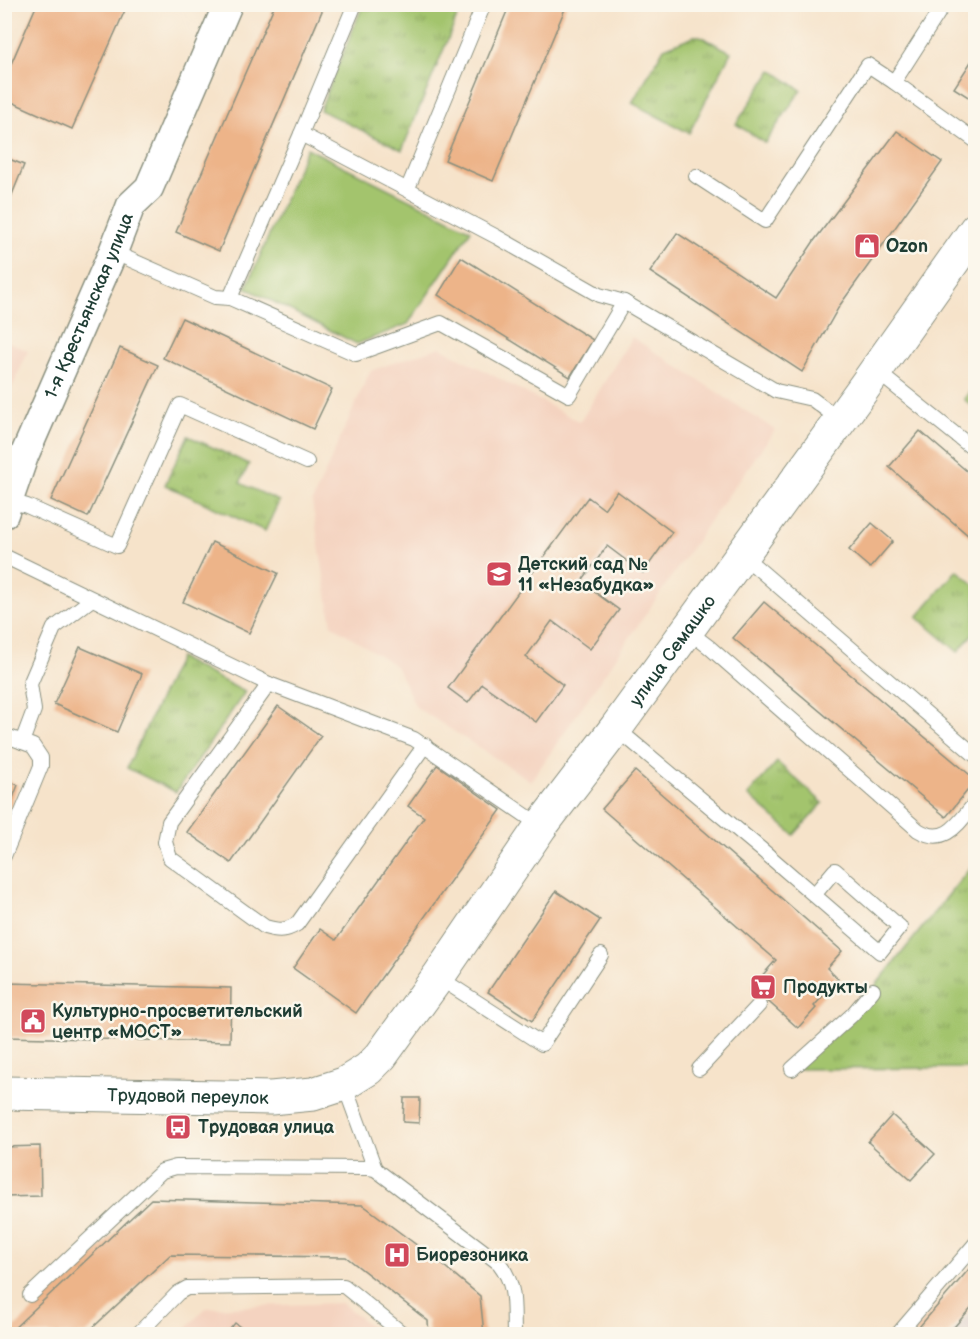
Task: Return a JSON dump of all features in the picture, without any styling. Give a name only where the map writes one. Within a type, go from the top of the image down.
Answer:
[{"type":"main road","name":"улица Семашко","points":[[356,1077],[381,1056],[541,826],[616,728],[973,238]]},
{"type":"main road","name":"Трудовой переулок","points":[[4,1093],[271,1098],[313,1094],[356,1077]]},
{"type":"street","name":"1-я Крестьянская улица","points":[[7,508],[24,456],[113,252],[131,205],[149,188],[228,4]]},
{"type":"lane","points":[[230,298],[355,4]]},
{"type":"lane","points":[[408,188],[484,4]]},
{"type":"lane","points":[[894,82],[944,4]]},
{"type":"lane","points":[[696,176],[765,221],[868,65],[975,141]]},
{"type":"lane","points":[[301,134],[408,188],[599,295],[624,302],[776,391],[812,399],[840,420]]},
{"type":"lane","points":[[113,252],[215,297],[230,298],[356,354],[441,323],[569,394],[624,302]]},
{"type":"lane","points":[[876,370],[975,451]]},
{"type":"lane","points":[[7,508],[27,506],[117,546],[180,405],[307,462]]},
{"type":"lane","points":[[741,554],[975,756]]},
{"type":"lane","points":[[4,556],[269,684],[414,739],[541,826]]},
{"type":"lane","points":[[22,742],[34,710],[30,684],[54,628],[92,599]]},
{"type":"lane","points":[[686,629],[926,835],[943,835],[953,830],[975,802]]},
{"type":"lane","points":[[269,684],[169,822],[165,842],[170,858],[265,927],[288,930],[297,924],[425,745]]},
{"type":"lane","points":[[616,728],[880,952],[900,927],[835,870],[814,895]]},
{"type":"lane","points":[[4,735],[33,746],[41,758],[40,766],[4,856]]},
{"type":"lane","points":[[438,977],[542,1044],[601,955]]},
{"type":"lane","points":[[792,1069],[852,1016],[873,990]]},
{"type":"lane","points":[[699,1069],[759,1005]]},
{"type":"lane","points":[[356,1077],[375,1169]]},
{"type":"lane","points":[[30,1295],[162,1171],[176,1167],[375,1169],[499,1263],[510,1280],[513,1290],[514,1335]]},
{"type":"lane","points":[[898,1335],[975,1243]]},
{"type":"lane","points":[[138,1335],[182,1290],[187,1288],[338,1286],[344,1286],[403,1335]]},
{"type":"shaded area","name":"Детский сад № 11 «Незабудка»","points":[[632,337],[775,430],[531,781],[416,707],[396,666],[332,625],[312,502],[370,371],[440,347],[580,422]]},
{"type":"shaded area","points":[[5,340],[28,351],[5,404]]},
{"type":"shaded area","points":[[342,1303],[379,1334],[180,1334],[206,1308]]},
{"type":"shaded area","points":[[975,1306],[975,1334],[951,1334]]},
{"type":"green space","points":[[363,5],[462,5],[402,150],[320,110]]},
{"type":"green space","points":[[694,36],[700,36],[731,52],[689,133],[632,103],[664,48]]},
{"type":"green space","points":[[772,70],[801,90],[765,143],[736,124]]},
{"type":"green space","points":[[307,148],[471,230],[408,324],[357,344],[246,288]]},
{"type":"green space","points":[[975,385],[975,409],[964,399]]},
{"type":"green space","points":[[188,436],[249,464],[240,483],[279,501],[265,531],[165,485]]},
{"type":"green space","points":[[957,570],[976,586],[975,631],[958,652],[917,617]]},
{"type":"green space","points":[[179,658],[245,692],[176,792],[127,768]]},
{"type":"green space","points":[[777,762],[823,803],[794,835],[748,795]]},
{"type":"green space","points":[[975,862],[975,1068],[792,1069],[852,1015]]},
{"type":"building","points":[[37,4],[117,4],[126,8],[72,129],[5,99],[5,78]]},
{"type":"building","points":[[275,4],[325,4],[219,251],[176,232]]},
{"type":"building","points":[[510,4],[567,4],[493,181],[445,160]]},
{"type":"building","points":[[976,54],[976,102],[954,88]]},
{"type":"building","points":[[897,131],[942,162],[840,305],[802,372],[650,272],[677,233],[776,298],[814,241]]},
{"type":"building","points":[[4,157],[24,165],[5,212],[4,212]]},
{"type":"building","points":[[461,257],[593,340],[570,377],[438,295]]},
{"type":"building","points":[[182,318],[332,389],[313,429],[163,358]]},
{"type":"building","points":[[120,348],[158,365],[88,517],[51,500]]},
{"type":"building","points":[[920,431],[976,479],[976,542],[889,467]]},
{"type":"building","points":[[617,491],[672,532],[643,573],[607,546],[581,582],[619,610],[590,649],[552,621],[526,657],[563,685],[536,722],[482,684],[468,703],[448,688],[588,497],[604,509]]},
{"type":"building","points":[[872,523],[893,541],[870,568],[849,550]]},
{"type":"building","points":[[212,542],[278,573],[249,633],[183,602]]},
{"type":"building","points":[[764,602],[976,780],[946,817],[733,638]]},
{"type":"building","points":[[80,647],[142,674],[117,732],[54,704]]},
{"type":"building","points":[[278,706],[321,736],[231,863],[187,832]]},
{"type":"building","points":[[437,765],[501,810],[356,1013],[293,968],[320,929],[336,940],[424,817],[408,806]]},
{"type":"building","points":[[635,771],[842,951],[827,968],[838,979],[798,1028],[752,987],[776,960],[602,809]]},
{"type":"building","points":[[4,779],[18,785],[5,819],[4,819]]},
{"type":"building","points":[[556,891],[600,920],[532,1021],[488,992]]},
{"type":"building","points":[[4,983],[231,988],[230,1042],[4,1037]]},
{"type":"building","points":[[404,1098],[420,1098],[419,1123],[403,1122]]},
{"type":"building","points":[[892,1115],[935,1154],[911,1180],[868,1142]]},
{"type":"building","points":[[40,1146],[41,1196],[4,1197],[4,1147]]},
{"type":"building","points":[[151,1199],[363,1205],[438,1261],[480,1296],[484,1334],[429,1334],[428,1321],[346,1257],[170,1255],[86,1334],[8,1334]]},
{"type":"building","points":[[976,1261],[976,1302],[948,1334],[913,1334]]},
{"type":"building","points":[[235,1323],[249,1334],[226,1334]]},
{"type":"place","name":"Ozon","points":[[867,246]]},
{"type":"place","name":"Детский сад № 11 «Незабудка»","points":[[499,574]]},
{"type":"place","name":"Продукты","points":[[763,987]]},
{"type":"place","name":"Культурно-просветительский центр «МОСТ»","points":[[33,1021]]},
{"type":"place","name":"Трудовая улица","points":[[178,1127]]},
{"type":"place","name":"Биорезоника","points":[[397,1255]]}]
